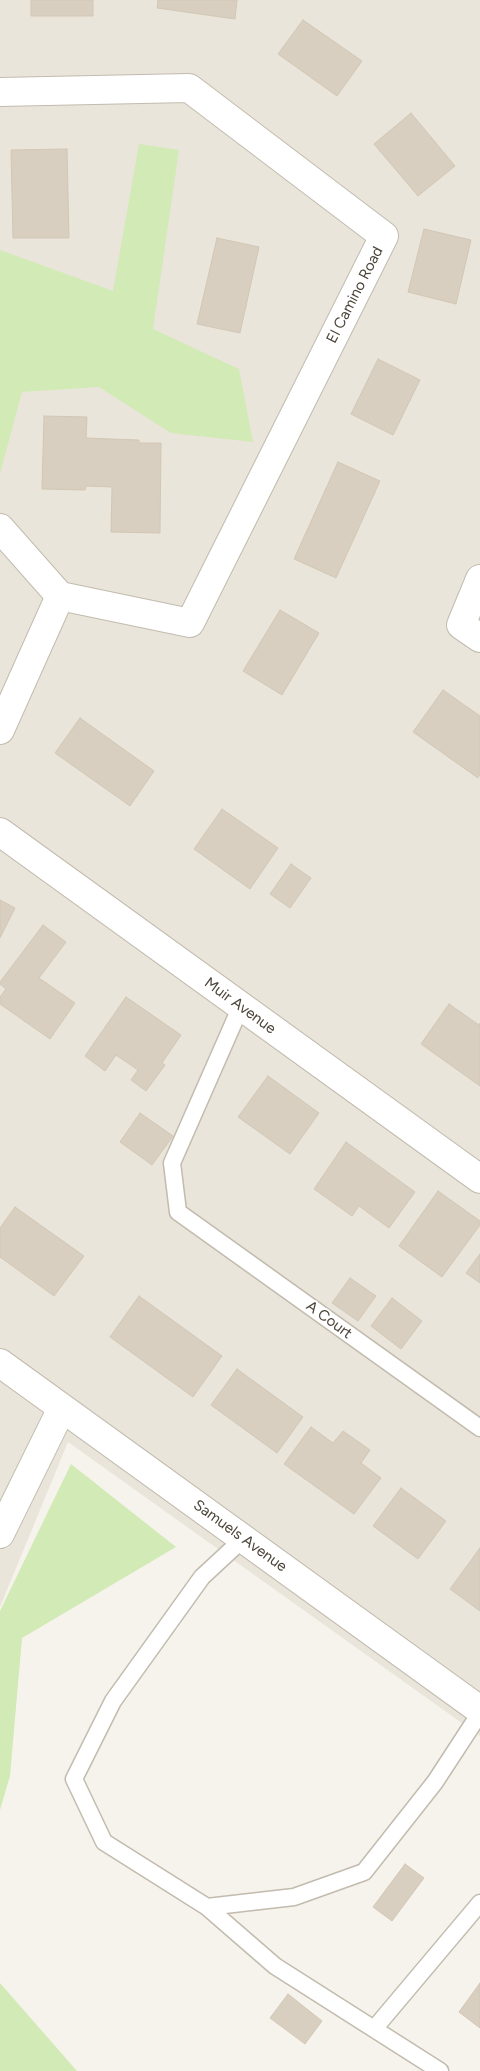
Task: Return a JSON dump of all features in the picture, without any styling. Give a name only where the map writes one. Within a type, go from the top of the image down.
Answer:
[{"type":"street","name":"El Camino Road","points":[[0,92],[189,88],[384,236],[190,623],[60,596]]},
{"type":"street","points":[[0,528],[60,596],[0,730]]},
{"type":"street","points":[[471,631],[480,579]]},
{"type":"street","name":"Muir Avenue","points":[[0,832],[480,1179]]},
{"type":"street","name":"Samuels Avenue","points":[[0,1363],[480,1712]]},
{"type":"street","points":[[0,1534],[62,1408]]},
{"type":"lane","name":"A Court","points":[[241,1006],[172,1163],[178,1212],[480,1428]]},
{"type":"lane","points":[[243,1539],[202,1577],[113,1702],[74,1779],[104,1842],[207,1906],[275,1966],[440,2071]]},
{"type":"lane","points":[[207,1906],[294,1897],[364,1872],[435,1782],[480,1712]]},
{"type":"lane","points":[[374,2029],[480,1903]]},
{"type":"shaded area","points":[[0,0],[480,0],[480,1736],[68,1442],[0,1607]]},
{"type":"green space","points":[[139,144],[179,150],[153,329],[239,369],[253,442],[171,433],[99,387],[22,392],[0,474],[0,250],[113,291]]},
{"type":"green space","points":[[71,1464],[176,1547],[22,1638],[10,1776],[0,1810],[0,1611]]},
{"type":"green space","points":[[0,1983],[77,2071],[0,2071]]},
{"type":"building","points":[[31,0],[93,0],[93,16],[31,16]]},
{"type":"building","points":[[158,0],[237,0],[235,19],[157,8]]},
{"type":"building","points":[[303,20],[362,61],[337,96],[278,54]]},
{"type":"building","points":[[411,113],[455,166],[418,196],[374,144]]},
{"type":"building","points":[[67,149],[69,238],[13,238],[11,150]]},
{"type":"building","points":[[424,229],[471,240],[456,304],[408,292]]},
{"type":"building","points":[[217,238],[259,247],[240,333],[197,324]]},
{"type":"building","points":[[378,359],[420,380],[393,435],[351,414]]},
{"type":"building","points":[[44,416],[87,417],[86,438],[139,440],[139,443],[161,443],[160,533],[111,532],[112,487],[86,486],[85,490],[42,489]]},
{"type":"building","points":[[338,462],[380,481],[336,578],[294,559]]},
{"type":"building","points":[[280,610],[319,633],[282,695],[243,671]]},
{"type":"building","points":[[443,690],[480,716],[480,774],[478,778],[413,732]]},
{"type":"building","points":[[80,718],[154,771],[130,806],[55,753]]},
{"type":"building","points":[[222,809],[278,848],[250,889],[194,849]]},
{"type":"building","points":[[291,864],[311,878],[290,908],[270,894]]},
{"type":"building","points":[[0,900],[15,908],[0,938]]},
{"type":"building","points":[[43,925],[66,942],[39,978],[75,1003],[50,1039],[0,1004],[0,997],[6,989],[0,982]]},
{"type":"building","points":[[126,997],[181,1035],[162,1063],[165,1065],[146,1091],[131,1080],[138,1070],[116,1055],[105,1071],[85,1056]]},
{"type":"building","points":[[449,1004],[479,1025],[480,1023],[480,1086],[421,1044]]},
{"type":"building","points":[[268,1076],[319,1113],[290,1154],[238,1117]]},
{"type":"building","points":[[140,1113],[173,1136],[152,1165],[120,1142]]},
{"type":"building","points":[[346,1142],[415,1192],[389,1228],[359,1206],[352,1216],[314,1189]]},
{"type":"building","points":[[438,1191],[480,1221],[480,1225],[442,1277],[399,1246]]},
{"type":"building","points":[[15,1207],[84,1256],[54,1296],[0,1257],[0,1228]]},
{"type":"building","points":[[480,1254],[480,1283],[466,1273]]},
{"type":"building","points":[[350,1278],[376,1296],[358,1321],[332,1303]]},
{"type":"building","points":[[139,1296],[222,1356],[193,1397],[110,1337]]},
{"type":"building","points":[[392,1298],[422,1321],[401,1349],[371,1326]]},
{"type":"building","points":[[237,1369],[303,1417],[277,1453],[211,1405]]},
{"type":"building","points":[[311,1427],[333,1443],[343,1431],[370,1450],[361,1463],[381,1478],[354,1514],[284,1464]]},
{"type":"building","points":[[401,1488],[446,1521],[418,1559],[373,1526]]},
{"type":"building","points":[[480,1548],[480,1611],[450,1589]]},
{"type":"building","points":[[405,1864],[424,1878],[392,1921],[373,1907]]},
{"type":"building","points":[[480,1983],[480,2028],[459,2012]]},
{"type":"building","points":[[288,1994],[322,2021],[305,2044],[270,2018]]}]
